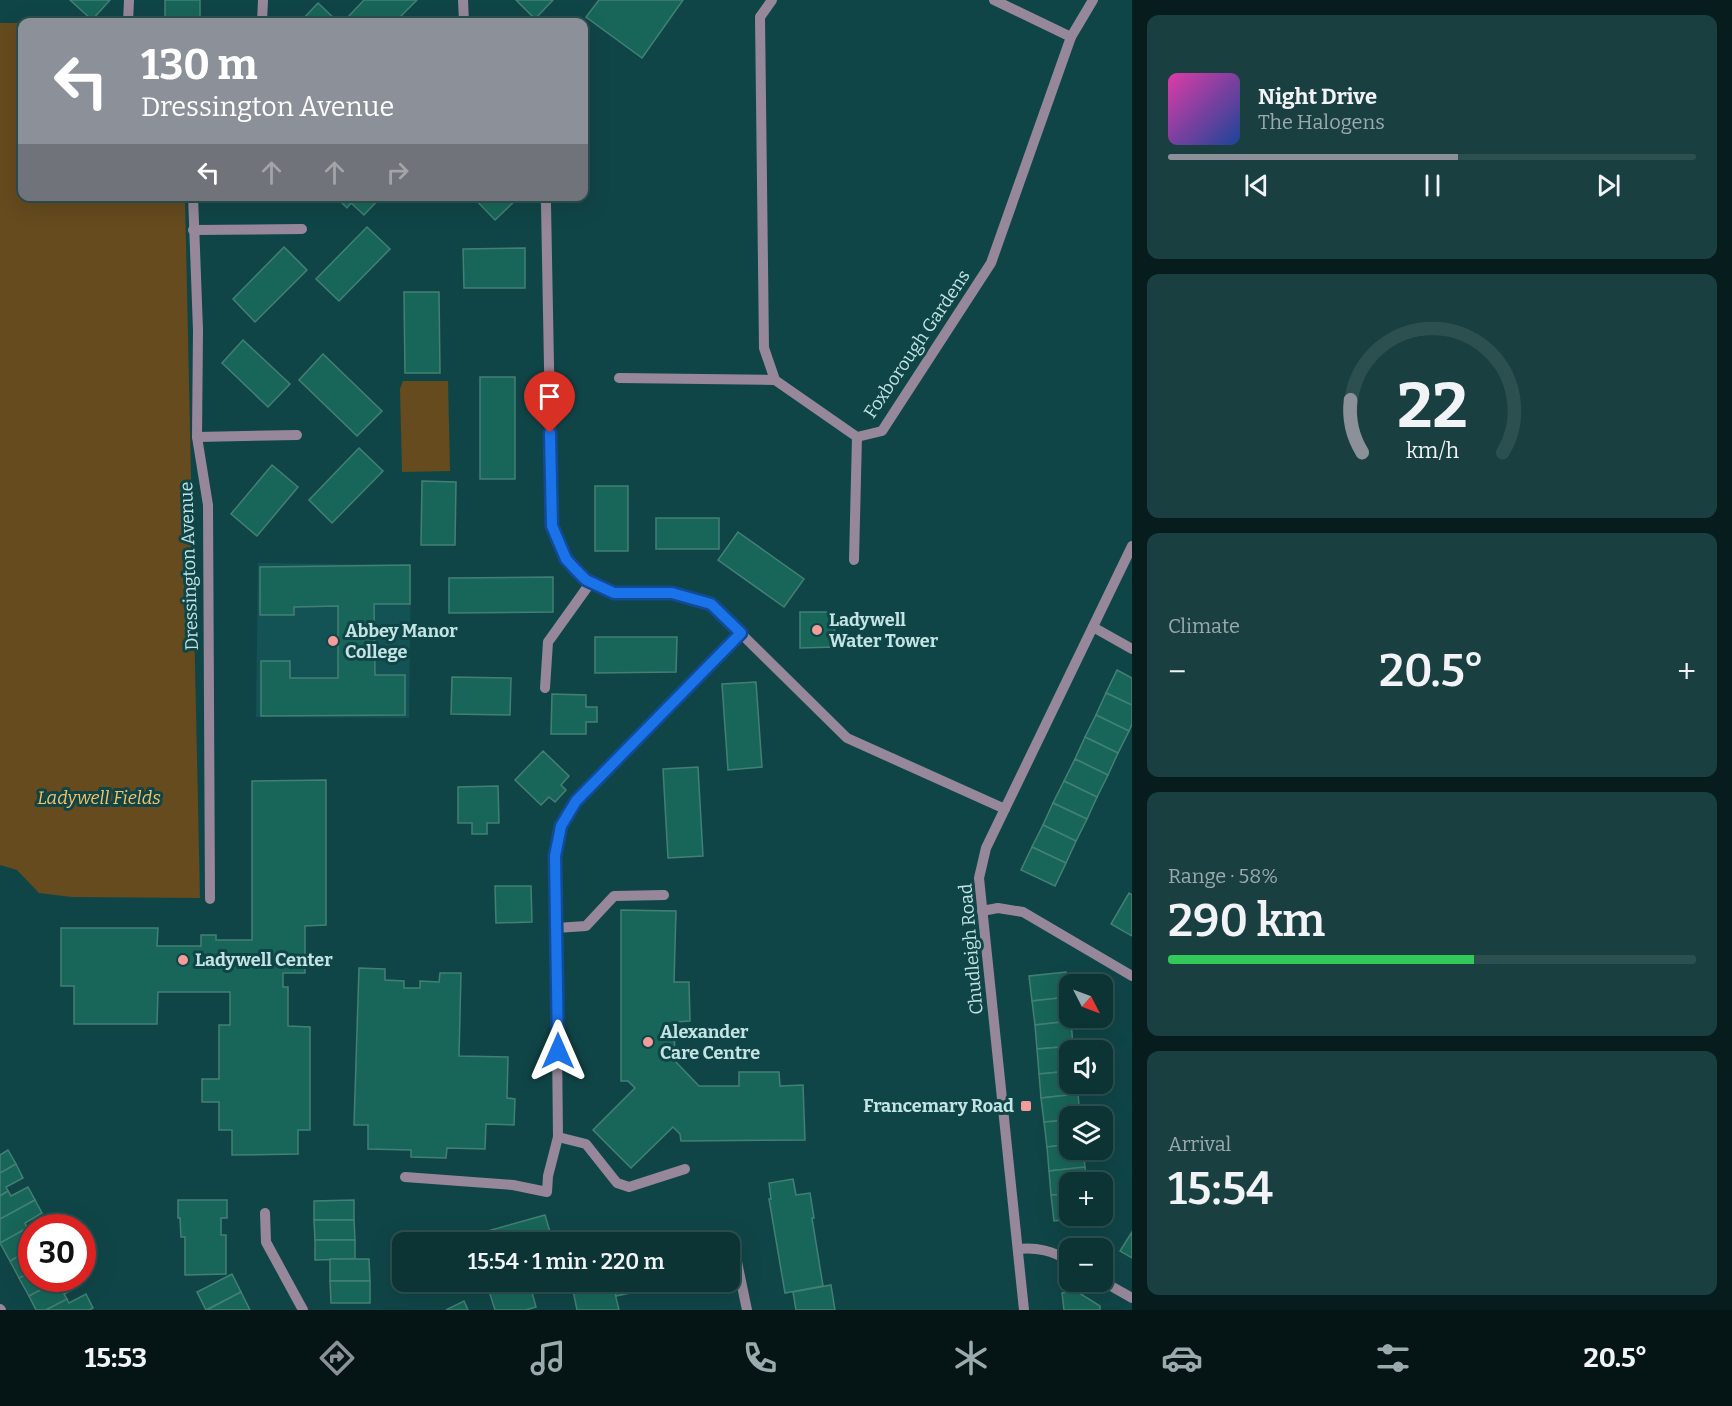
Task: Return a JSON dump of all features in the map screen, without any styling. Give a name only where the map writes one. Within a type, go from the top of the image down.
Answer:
[{"type":"street","points":[[128,18],[129,0]]},
{"type":"street","points":[[262,18],[263,0]]},
{"type":"street","points":[[463,0],[464,18]]},
{"type":"street","points":[[619,378],[776,380],[764,348],[760,17],[772,0]]},
{"type":"street","points":[[994,0],[1071,37]]},
{"type":"street","name":"Foxborough Gardens","points":[[776,380],[857,436],[882,431],[991,263],[1071,37],[1093,0]]},
{"type":"street","name":"Dressington Avenue","points":[[193,201],[198,330],[197,437],[208,505],[210,899]]},
{"type":"street","points":[[545,201],[552,526],[566,559],[586,580],[614,593],[672,593],[711,604],[847,738],[1005,809]]},
{"type":"street","points":[[193,230],[302,229]]},
{"type":"street","points":[[197,437],[297,435]]},
{"type":"street","points":[[854,560],[857,436]]},
{"type":"street","name":"Chudleigh Road","points":[[1024,1310],[979,878],[986,848],[1132,546]]},
{"type":"street","points":[[545,688],[548,642],[591,582]]},
{"type":"street","points":[[1093,627],[1132,649]]},
{"type":"street","points":[[405,1177],[513,1185],[547,1192],[548,1176],[558,1137],[555,856],[561,826],[576,801],[741,633]]},
{"type":"street","points":[[556,927],[586,926],[614,896],[664,895]]},
{"type":"street","points":[[982,910],[998,908],[1023,912],[1132,976]]},
{"type":"street","points":[[558,1137],[586,1144],[616,1183],[629,1187],[685,1169]]},
{"type":"street","points":[[265,1214],[266,1242],[303,1310]]},
{"type":"street","points":[[1018,1249],[1034,1247],[1059,1255]]},
{"type":"street","points":[[740,1276],[747,1310]]},
{"type":"street","points":[[1113,1287],[1132,1298]]},
{"type":"shaded area","name":"Abbey Manor College","points":[[258,563],[411,565],[409,718],[256,717]]},
{"type":"green space","name":"Ladywell Fields","points":[[0,23],[18,23],[18,201],[185,201],[200,898],[71,897],[39,893],[17,870],[0,865]]},
{"type":"green space","points":[[403,381],[448,381],[450,471],[402,472],[400,389]]},
{"type":"building","points":[[70,0],[110,0],[94,18],[90,18]]},
{"type":"building","points":[[165,0],[200,0],[200,18],[165,18]]},
{"type":"building","points":[[364,0],[417,0],[399,18],[348,17]]},
{"type":"building","points":[[516,0],[553,0],[536,18]]},
{"type":"building","points":[[599,0],[683,0],[642,58],[586,17]]},
{"type":"building","points":[[318,3],[334,18],[304,18]]},
{"type":"building","points":[[340,201],[377,201],[364,215],[351,203],[347,208]]},
{"type":"building","points":[[477,201],[515,201],[495,220]]},
{"type":"building","points":[[367,227],[390,249],[339,301],[316,279]]},
{"type":"building","points":[[284,247],[307,270],[255,322],[233,299]]},
{"type":"building","points":[[525,248],[525,288],[464,288],[463,249]]},
{"type":"building","points":[[404,292],[439,292],[440,373],[405,373]]},
{"type":"building","points":[[243,340],[290,384],[268,407],[222,363]]},
{"type":"building","points":[[323,354],[382,411],[357,436],[299,380]]},
{"type":"building","points":[[480,377],[515,377],[515,479],[480,479]]},
{"type":"building","points":[[359,448],[383,471],[332,523],[309,500]]},
{"type":"building","points":[[272,465],[298,487],[257,536],[231,514]]},
{"type":"building","points":[[422,481],[456,482],[455,545],[421,545]]},
{"type":"building","points":[[595,486],[628,486],[628,551],[595,551]]},
{"type":"building","points":[[656,518],[719,518],[719,549],[656,549]]},
{"type":"building","points":[[738,532],[804,579],[784,607],[718,560]]},
{"type":"building","name":"Abbey Manor College","points":[[410,565],[410,604],[374,604],[375,675],[405,675],[405,715],[261,716],[261,661],[290,661],[290,678],[338,678],[338,606],[294,607],[294,615],[260,615],[260,567]]},
{"type":"building","points":[[553,577],[553,612],[449,613],[449,578]]},
{"type":"building","name":"Ladywell Water Tower","points":[[800,612],[834,612],[835,647],[800,648]]},
{"type":"building","points":[[595,637],[677,637],[676,672],[595,673]]},
{"type":"building","points":[[1117,670],[1132,678],[1132,705],[1106,693]]},
{"type":"building","points":[[452,677],[511,678],[510,715],[451,714]]},
{"type":"building","points":[[756,682],[762,767],[728,770],[722,684]]},
{"type":"building","points":[[1106,693],[1132,705],[1132,724],[1129,731],[1096,715]]},
{"type":"building","points":[[552,694],[586,695],[586,707],[597,707],[597,722],[586,722],[586,734],[551,734]]},
{"type":"building","points":[[1096,715],[1129,731],[1118,753],[1085,737]]},
{"type":"building","points":[[1085,737],[1118,753],[1108,775],[1075,759]]},
{"type":"building","points":[[543,751],[569,776],[561,785],[566,790],[555,802],[549,797],[541,805],[515,780]]},
{"type":"building","points":[[1075,759],[1108,775],[1097,797],[1064,781]]},
{"type":"building","points":[[698,767],[703,856],[668,858],[663,769]]},
{"type":"building","name":"Ladywell Center","points":[[326,780],[326,925],[305,926],[305,973],[283,973],[283,987],[288,987],[288,1026],[310,1027],[310,1130],[298,1130],[298,1154],[232,1155],[232,1130],[219,1130],[219,1102],[202,1102],[202,1079],[219,1079],[219,1025],[230,1025],[230,992],[158,992],[157,1024],[74,1024],[74,986],[61,986],[61,928],[158,928],[157,946],[201,946],[201,935],[216,935],[216,940],[252,940],[252,781]]},
{"type":"building","points":[[1064,781],[1097,797],[1087,819],[1053,803]]},
{"type":"building","points":[[498,786],[499,823],[487,823],[487,834],[472,834],[472,823],[458,823],[458,787]]},
{"type":"building","points":[[1053,803],[1087,819],[1076,841],[1043,825]]},
{"type":"building","points":[[1043,825],[1076,841],[1066,863],[1032,847]]},
{"type":"building","points":[[1032,847],[1066,863],[1055,886],[1021,870]]},
{"type":"building","points":[[495,886],[531,886],[532,922],[496,923]]},
{"type":"building","points":[[1129,893],[1132,895],[1132,936],[1111,924]]},
{"type":"building","name":"Alexander Care Centre","points":[[621,910],[676,911],[674,982],[689,982],[690,1021],[674,1022],[675,1061],[699,1086],[739,1086],[739,1072],[779,1072],[780,1086],[803,1085],[805,1140],[681,1141],[680,1134],[673,1127],[631,1168],[593,1130],[635,1088],[628,1081],[621,1081]]},
{"type":"building","points":[[359,968],[385,969],[385,980],[404,981],[404,988],[420,988],[420,981],[439,982],[440,973],[461,973],[459,1056],[508,1057],[507,1098],[515,1099],[514,1125],[486,1124],[485,1149],[447,1148],[446,1158],[411,1157],[411,1150],[368,1149],[368,1125],[354,1125]]},
{"type":"building","points":[[1066,972],[1066,974],[1059,974],[1059,998],[1032,1001],[1029,976]]},
{"type":"building","points":[[1059,998],[1059,1022],[1035,1025],[1032,1001]]},
{"type":"building","points":[[1059,1022],[1059,1028],[1072,1028],[1073,1040],[1059,1040],[1059,1047],[1037,1049],[1035,1025]]},
{"type":"building","points":[[1059,1047],[1059,1072],[1039,1074],[1037,1049]]},
{"type":"building","points":[[1059,1072],[1059,1094],[1078,1094],[1041,1098],[1039,1074]]},
{"type":"building","points":[[1078,1094],[1079,1106],[1059,1106],[1059,1121],[1044,1122],[1041,1098]]},
{"type":"building","points":[[1059,1121],[1059,1145],[1047,1147],[1044,1122]]},
{"type":"building","points":[[1059,1145],[1059,1160],[1084,1160],[1085,1167],[1049,1171],[1047,1147]]},
{"type":"building","points":[[8,1150],[16,1164],[0,1173],[0,1155]]},
{"type":"building","points":[[16,1164],[23,1178],[6,1187],[8,1191],[0,1196],[0,1173]]},
{"type":"building","points":[[1085,1167],[1086,1172],[1059,1172],[1059,1195],[1051,1195],[1049,1171]]},
{"type":"building","points":[[793,1179],[796,1195],[810,1193],[823,1286],[785,1293],[769,1199],[771,1199],[769,1183]]},
{"type":"building","points":[[28,1187],[35,1200],[0,1219],[0,1196],[8,1191],[11,1196]]},
{"type":"building","points":[[1051,1195],[1059,1195],[1059,1220],[1054,1221]]},
{"type":"building","points":[[35,1200],[42,1213],[18,1214],[18,1233],[0,1243],[0,1219]]},
{"type":"building","points":[[178,1200],[227,1200],[227,1218],[221,1218],[221,1235],[226,1235],[226,1274],[185,1275],[185,1237],[181,1237]]},
{"type":"building","points":[[354,1200],[354,1220],[314,1220],[314,1201]]},
{"type":"building","points":[[545,1215],[550,1232],[484,1232]]},
{"type":"building","points":[[314,1220],[354,1220],[355,1240],[315,1240]]},
{"type":"building","points":[[1132,1232],[1132,1258],[1120,1251]]},
{"type":"building","points":[[18,1233],[18,1257],[10,1261],[0,1243]]},
{"type":"building","points":[[315,1240],[355,1240],[355,1259],[315,1260]]},
{"type":"building","points":[[18,1257],[18,1276],[10,1261]]},
{"type":"building","points":[[330,1259],[369,1259],[370,1281],[330,1281]]},
{"type":"building","points":[[232,1274],[241,1292],[206,1310],[197,1292]]},
{"type":"building","points":[[330,1281],[370,1281],[370,1303],[331,1303]]},
{"type":"building","points":[[831,1285],[835,1310],[796,1310],[793,1292]]},
{"type":"building","points":[[37,1292],[68,1292],[64,1294],[67,1299],[46,1310],[36,1310],[29,1296]]},
{"type":"building","points":[[241,1292],[250,1310],[207,1310]]},
{"type":"building","points":[[489,1292],[532,1292],[536,1307],[526,1310],[495,1310]]},
{"type":"building","points":[[573,1292],[615,1292],[619,1310],[577,1310]]},
{"type":"building","points":[[615,1292],[634,1292],[616,1296]]},
{"type":"building","points":[[1078,1292],[1100,1306],[1100,1310],[1064,1310],[1062,1293]]},
{"type":"building","points":[[86,1294],[93,1308],[89,1310],[46,1310],[67,1299],[69,1303]]},
{"type":"building","points":[[464,1301],[468,1310],[446,1310]]},
{"type":"place","name":"Ladywell Water Tower","points":[[817,630]]},
{"type":"place","name":"Abbey Manor College","points":[[333,641]]},
{"type":"place","name":"Ladywell Center","points":[[183,960]]},
{"type":"place","name":"Alexander Care Centre","points":[[648,1042]]},
{"type":"place","name":"Francemary Road","points":[[1026,1106]]},
{"type":"route","points":[[550,433],[552,526],[566,559],[576,570],[586,580],[614,593],[672,593],[711,604],[741,633],[576,801],[561,826],[555,856],[558,1051]]}]
